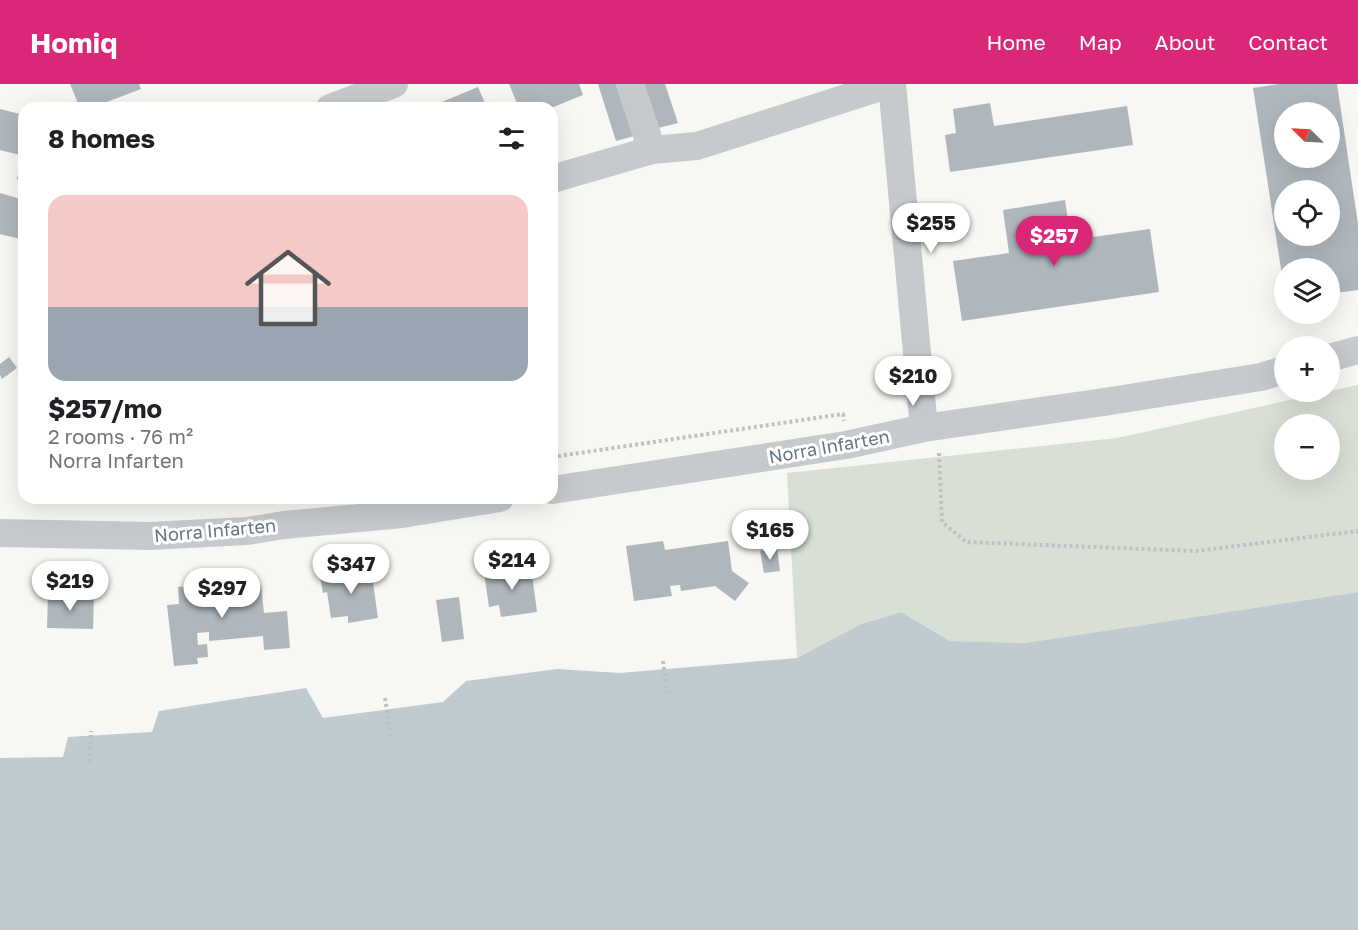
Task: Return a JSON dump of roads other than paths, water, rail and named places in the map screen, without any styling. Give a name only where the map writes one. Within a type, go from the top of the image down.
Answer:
[{"type":"street","points":[[346,102],[394,84]]},
{"type":"street","points":[[630,84],[652,150]]},
{"type":"street","points":[[558,177],[652,150],[698,146],[891,84],[924,428]]},
{"type":"street","points":[[1340,355],[1358,350]]},
{"type":"street","name":"Norra Infarten","points":[[558,489],[846,445],[924,428],[1104,402],[1274,373]]},
{"type":"street","name":"Norra Infarten","points":[[0,533],[150,536],[247,531],[426,504]]}]
